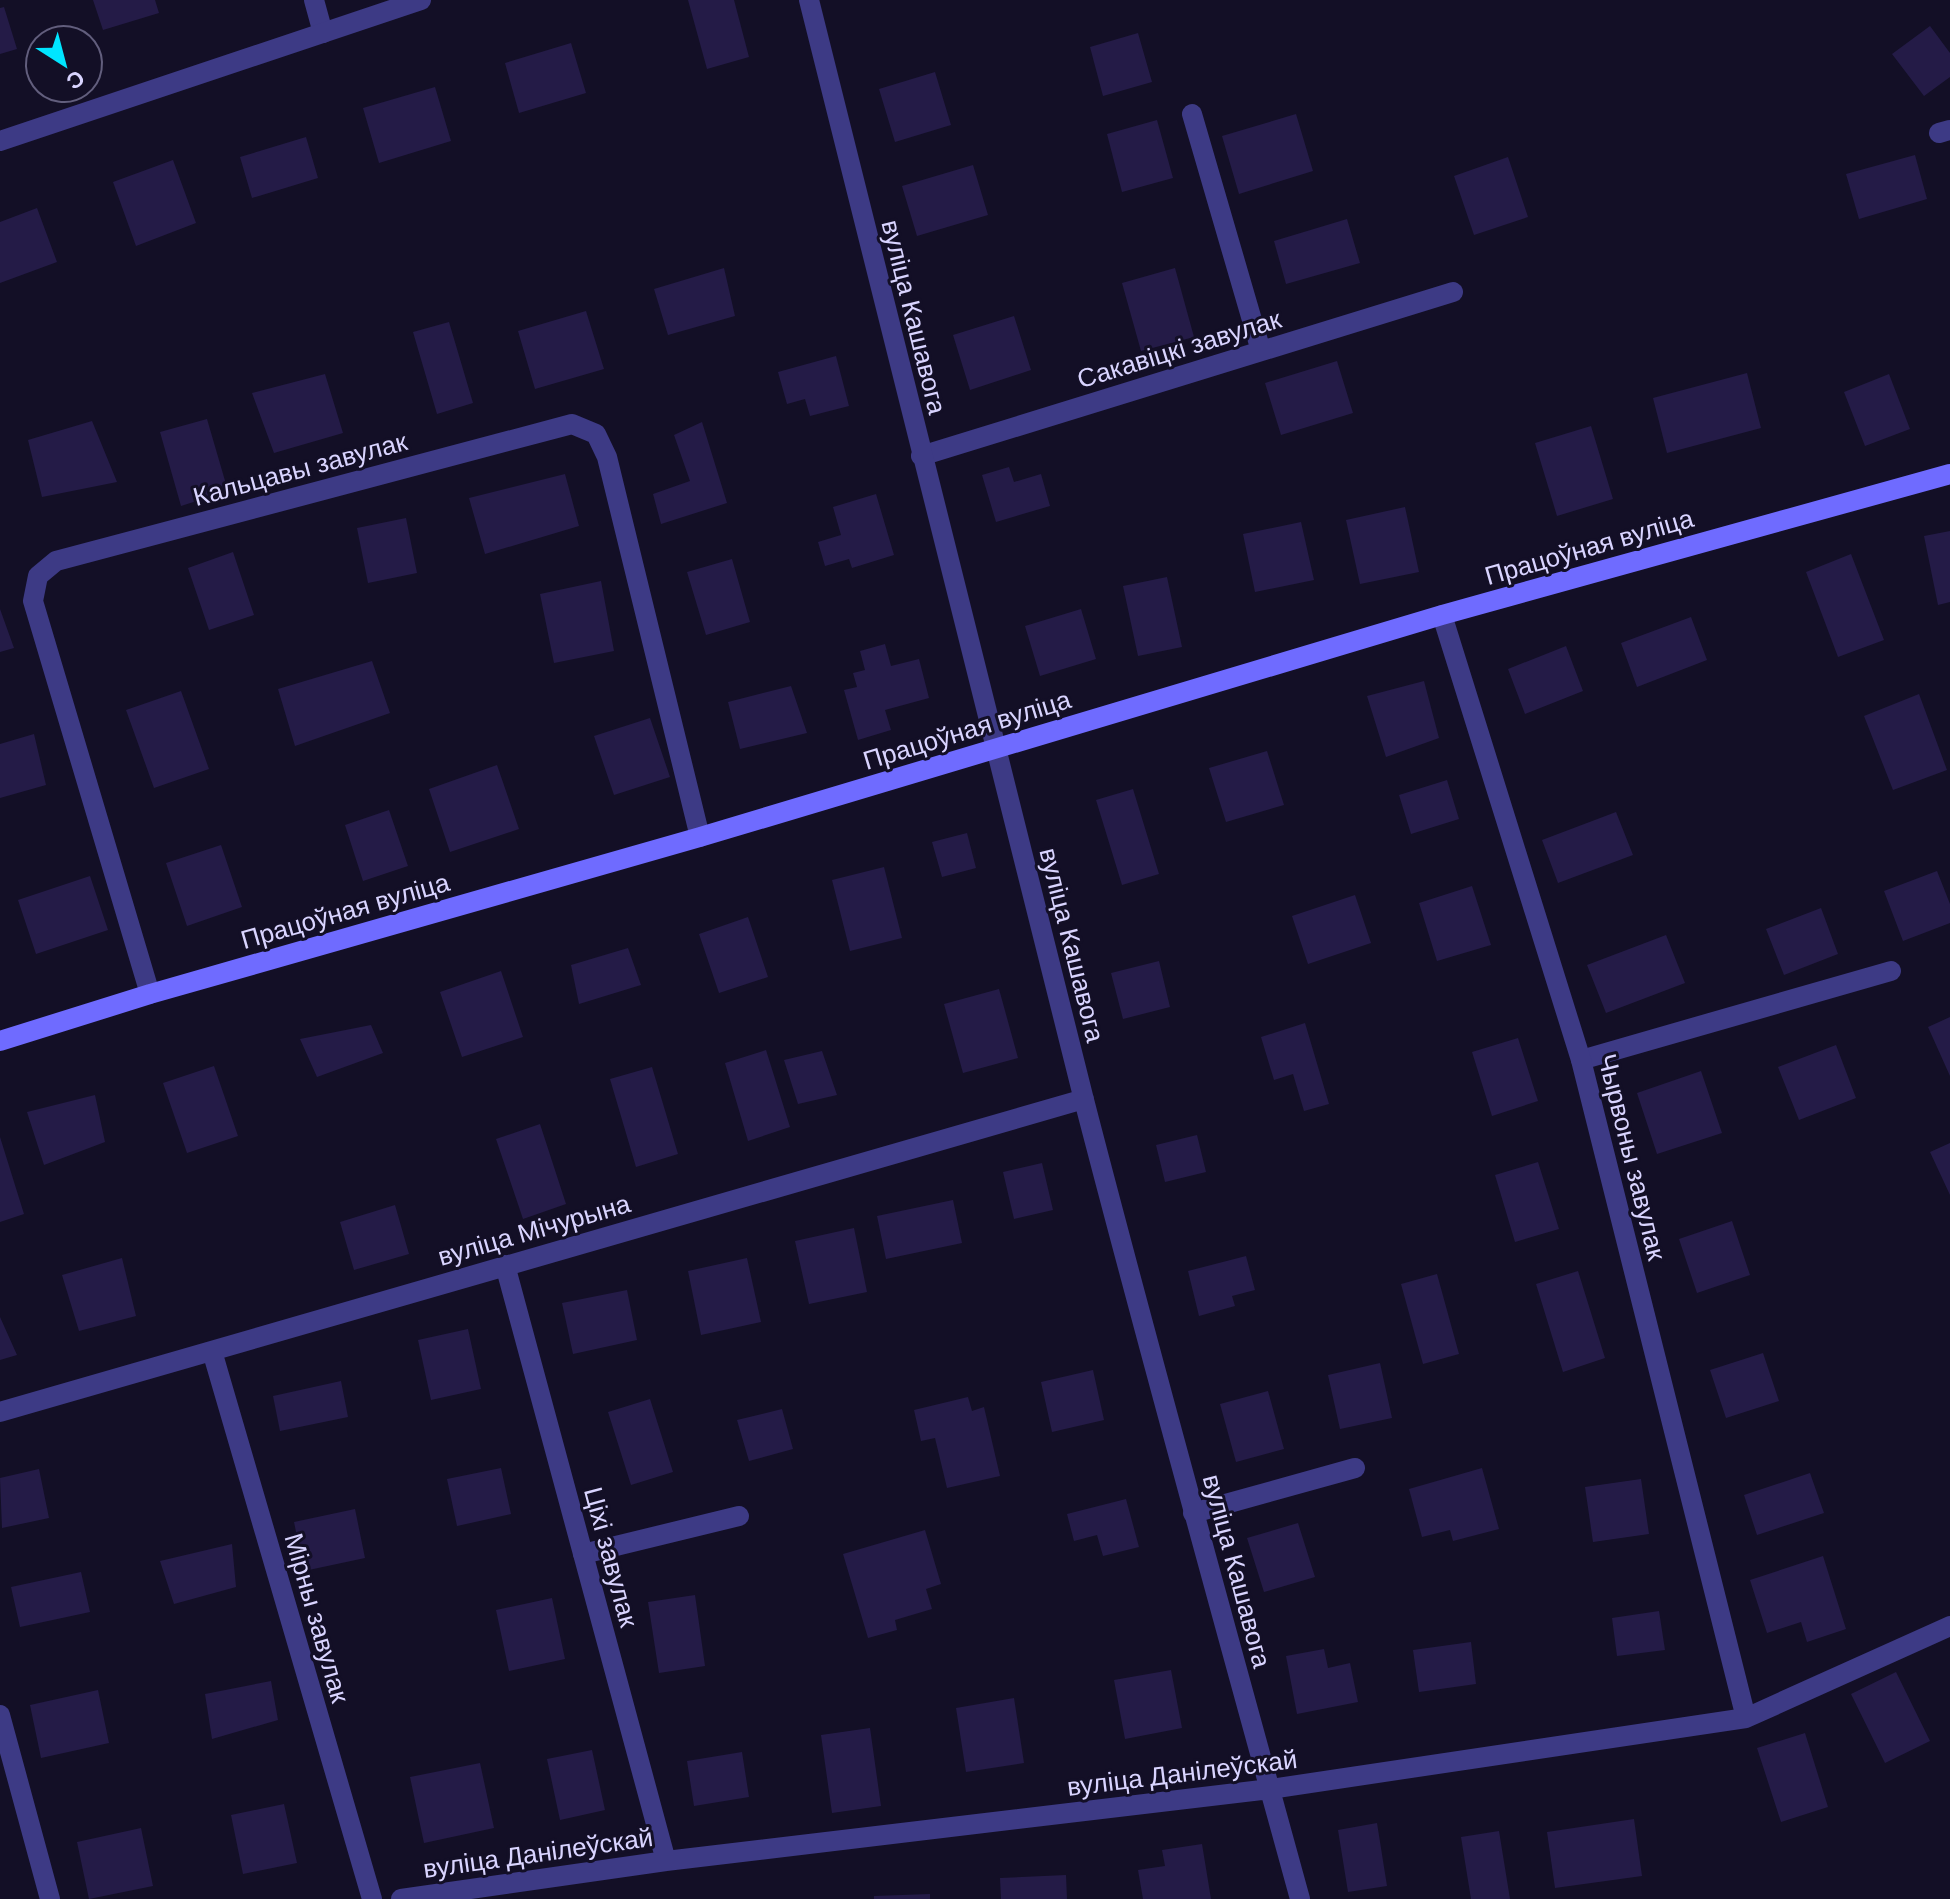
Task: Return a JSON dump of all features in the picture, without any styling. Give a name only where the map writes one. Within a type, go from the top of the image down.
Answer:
[{"type":"main road","name":"Працоўная вуліца","points":[[0,1041],[150,994],[700,837],[1442,615],[1950,474]]},
{"type":"street","points":[[314,0],[323,33]]},
{"type":"street","points":[[0,141],[421,0]]},
{"type":"street","name":"вуліца Кашавога","points":[[809,0],[1084,1099],[1193,1513],[1300,1899]]},
{"type":"street","points":[[1192,114],[1261,351]]},
{"type":"street","name":"Сакавіцкі завулак","points":[[921,456],[1453,292]]},
{"type":"street","name":"Кальцавы завулак","points":[[150,994],[33,601],[38,576],[56,561],[572,424],[596,434],[607,457],[700,837]]},
{"type":"street","name":"Чырвоны завулак","points":[[1442,615],[1581,1060],[1746,1718]]},
{"type":"street","points":[[1581,1060],[1891,971]]},
{"type":"street","name":"вуліца Мічурына","points":[[0,1412],[1084,1099]]},
{"type":"street","name":"Ціхі завулак","points":[[505,1265],[666,1861]]},
{"type":"street","name":"Мірны завулак","points":[[212,1351],[372,1899]]},
{"type":"street","points":[[1193,1513],[1355,1468]]},
{"type":"street","points":[[583,1554],[739,1516]]},
{"type":"street","name":"вуліца Данілеўскай","points":[[401,1899],[666,1861],[1270,1789],[1746,1718],[1950,1626]]},
{"type":"street","points":[[0,1715],[50,1899]]},
{"type":"building","points":[[93,0],[155,0],[159,13],[104,30],[104,24],[101,24]]},
{"type":"building","points":[[688,0],[734,0],[749,57],[707,69]]},
{"type":"building","points":[[4,7],[17,49],[0,54],[0,8]]},
{"type":"building","points":[[1930,26],[1950,53],[1950,77],[1924,96],[1892,54]]},
{"type":"building","points":[[1138,33],[1152,82],[1103,96],[1090,47]]},
{"type":"building","points":[[571,43],[586,93],[519,113],[505,63]]},
{"type":"building","points":[[935,72],[951,125],[895,142],[879,89]]},
{"type":"building","points":[[435,87],[451,141],[379,163],[363,108]]},
{"type":"building","points":[[1296,114],[1313,171],[1239,194],[1222,136]]},
{"type":"building","points":[[1157,120],[1173,178],[1122,192],[1107,134]]},
{"type":"building","points":[[306,137],[318,178],[252,198],[240,157]]},
{"type":"building","points":[[1915,155],[1927,199],[1859,219],[1846,174]]},
{"type":"building","points":[[1508,157],[1528,217],[1474,235],[1454,176]]},
{"type":"building","points":[[173,160],[196,223],[136,246],[113,182]]},
{"type":"building","points":[[973,165],[988,215],[917,236],[902,186]]},
{"type":"building","points":[[37,208],[57,262],[0,283],[0,222]]},
{"type":"building","points":[[1347,219],[1360,263],[1286,284],[1274,241]]},
{"type":"building","points":[[724,268],[735,316],[668,335],[654,289]]},
{"type":"building","points":[[1175,268],[1194,337],[1141,351],[1122,283]]},
{"type":"building","points":[[586,311],[604,369],[535,389],[518,331]]},
{"type":"building","points":[[1014,316],[1031,370],[970,390],[953,335]]},
{"type":"building","points":[[449,322],[473,403],[437,414],[413,332]]},
{"type":"building","points":[[836,356],[849,406],[810,416],[805,399],[787,404],[778,372]]},
{"type":"building","points":[[1337,361],[1353,413],[1281,435],[1265,383]]},
{"type":"building","points":[[1747,373],[1761,428],[1667,453],[1653,398]]},
{"type":"building","points":[[325,374],[343,433],[274,453],[252,393]]},
{"type":"building","points":[[1889,374],[1910,429],[1865,446],[1844,392]]},
{"type":"building","points":[[207,419],[228,491],[181,506],[160,432]]},
{"type":"building","points":[[92,421],[117,482],[42,497],[28,440]]},
{"type":"building","points":[[702,422],[727,503],[661,524],[653,494],[690,481],[674,435]]},
{"type":"building","points":[[1591,426],[1613,499],[1557,516],[1535,443]]},
{"type":"building","points":[[1009,467],[1014,482],[1041,474],[1050,506],[996,522],[982,475]]},
{"type":"building","points":[[565,474],[579,526],[485,554],[469,498]]},
{"type":"building","points":[[876,494],[894,555],[852,568],[849,559],[825,566],[818,542],[841,535],[833,507]]},
{"type":"building","points":[[1405,507],[1419,572],[1360,584],[1346,520]]},
{"type":"building","points":[[406,518],[417,573],[368,583],[357,528]]},
{"type":"building","points":[[1301,522],[1314,580],[1255,592],[1243,534]]},
{"type":"building","points":[[1950,531],[1950,602],[1938,605],[1924,536]]},
{"type":"building","points":[[233,552],[254,615],[209,630],[188,568]]},
{"type":"building","points":[[1851,554],[1884,640],[1838,657],[1806,572]]},
{"type":"building","points":[[732,559],[750,622],[706,635],[687,572]]},
{"type":"building","points":[[1167,577],[1182,647],[1138,656],[1123,586]]},
{"type":"building","points":[[601,581],[614,651],[554,663],[540,594]]},
{"type":"building","points":[[0,609],[14,648],[0,652]]},
{"type":"building","points":[[1081,609],[1096,659],[1040,676],[1025,626]]},
{"type":"building","points":[[1691,617],[1707,660],[1637,687],[1621,643]]},
{"type":"building","points":[[885,644],[891,666],[919,659],[929,698],[885,710],[891,730],[858,740],[844,690],[857,687],[853,673],[865,670],[860,651]]},
{"type":"building","points":[[1566,646],[1583,691],[1525,714],[1508,669]]},
{"type":"building","points":[[372,661],[390,713],[295,746],[278,689]]},
{"type":"building","points":[[1424,681],[1439,738],[1386,757],[1367,696]]},
{"type":"building","points":[[791,686],[807,733],[740,749],[728,702]]},
{"type":"building","points":[[181,691],[209,769],[154,788],[126,710]]},
{"type":"building","points":[[1919,694],[1947,770],[1893,790],[1864,716]]},
{"type":"building","points":[[650,718],[670,777],[614,795],[594,736]]},
{"type":"building","points":[[34,734],[46,785],[0,798],[0,744]]},
{"type":"building","points":[[1267,751],[1284,805],[1226,822],[1209,768]]},
{"type":"building","points":[[497,765],[519,829],[450,852],[429,789]]},
{"type":"building","points":[[1447,780],[1459,819],[1411,834],[1399,795]]},
{"type":"building","points":[[1133,789],[1159,874],[1122,885],[1096,800]]},
{"type":"building","points":[[389,810],[408,866],[363,881],[345,825]]},
{"type":"building","points":[[1616,812],[1633,855],[1558,883],[1542,840]]},
{"type":"building","points":[[967,833],[976,868],[942,877],[932,842]]},
{"type":"building","points":[[221,845],[242,907],[187,926],[166,863]]},
{"type":"building","points":[[884,867],[902,938],[850,951],[832,880]]},
{"type":"building","points":[[1937,871],[1950,904],[1950,923],[1903,941],[1884,891]]},
{"type":"building","points":[[90,876],[108,930],[36,954],[18,900]]},
{"type":"building","points":[[1472,886],[1491,945],[1437,961],[1419,903]]},
{"type":"building","points":[[1355,895],[1371,943],[1308,964],[1292,916]]},
{"type":"building","points":[[1821,908],[1838,954],[1784,975],[1766,929]]},
{"type":"building","points":[[748,917],[768,977],[719,993],[699,934]]},
{"type":"building","points":[[1666,935],[1685,983],[1606,1013],[1587,965]]},
{"type":"building","points":[[628,948],[641,985],[579,1004],[571,965]]},
{"type":"building","points":[[1159,961],[1170,1007],[1123,1019],[1111,973]]},
{"type":"building","points":[[501,971],[523,1037],[462,1057],[440,992]]},
{"type":"building","points":[[999,989],[1018,1058],[963,1073],[944,1004]]},
{"type":"building","points":[[1950,1017],[1950,1076],[1928,1027]]},
{"type":"building","points":[[1305,1023],[1329,1104],[1304,1111],[1293,1074],[1274,1080],[1261,1037]]},
{"type":"building","points":[[371,1025],[383,1053],[317,1077],[300,1039]]},
{"type":"building","points":[[1518,1038],[1538,1101],[1492,1116],[1472,1052]]},
{"type":"building","points":[[1836,1045],[1856,1098],[1799,1120],[1778,1067]]},
{"type":"building","points":[[766,1050],[790,1127],[748,1141],[725,1063]]},
{"type":"building","points":[[822,1051],[837,1095],[798,1104],[784,1060]]},
{"type":"building","points":[[214,1066],[238,1136],[187,1153],[163,1083]]},
{"type":"building","points":[[652,1067],[678,1154],[636,1167],[610,1079]]},
{"type":"building","points":[[1701,1071],[1722,1133],[1657,1154],[1637,1093]]},
{"type":"building","points":[[95,1095],[105,1142],[44,1165],[27,1112]]},
{"type":"building","points":[[540,1124],[566,1204],[523,1219],[496,1139]]},
{"type":"building","points":[[1197,1135],[1206,1172],[1165,1182],[1156,1145]]},
{"type":"building","points":[[0,1137],[24,1214],[0,1222]]},
{"type":"building","points":[[1950,1143],[1950,1195],[1930,1152]]},
{"type":"building","points":[[1538,1162],[1559,1229],[1515,1242],[1495,1175]]},
{"type":"building","points":[[1042,1163],[1053,1210],[1014,1219],[1003,1172]]},
{"type":"building","points":[[953,1200],[962,1243],[886,1259],[877,1216]]},
{"type":"building","points":[[395,1205],[409,1254],[354,1270],[340,1222]]},
{"type":"building","points":[[1732,1221],[1750,1275],[1697,1293],[1679,1239]]},
{"type":"building","points":[[854,1228],[867,1292],[809,1304],[795,1241]]},
{"type":"building","points":[[1246,1256],[1255,1290],[1232,1296],[1235,1306],[1199,1316],[1188,1271]]},
{"type":"building","points":[[122,1258],[136,1316],[79,1331],[62,1275]]},
{"type":"building","points":[[747,1258],[761,1322],[701,1335],[688,1271]]},
{"type":"building","points":[[1578,1271],[1605,1358],[1563,1372],[1536,1284]]},
{"type":"building","points":[[1437,1274],[1459,1354],[1423,1364],[1401,1284]]},
{"type":"building","points":[[627,1290],[637,1340],[573,1354],[562,1303]]},
{"type":"building","points":[[0,1317],[17,1355],[0,1360]]},
{"type":"building","points":[[468,1329],[481,1389],[431,1400],[418,1340]]},
{"type":"building","points":[[1763,1353],[1779,1401],[1726,1418],[1710,1370]]},
{"type":"building","points":[[1380,1363],[1392,1418],[1340,1429],[1328,1375]]},
{"type":"building","points":[[1093,1370],[1104,1420],[1052,1432],[1041,1382]]},
{"type":"building","points":[[341,1381],[348,1417],[280,1431],[273,1396]]},
{"type":"building","points":[[1268,1391],[1284,1449],[1236,1462],[1220,1404]]},
{"type":"building","points":[[968,1397],[972,1411],[984,1407],[1000,1476],[947,1488],[935,1438],[921,1441],[914,1410]]},
{"type":"building","points":[[650,1399],[673,1472],[631,1485],[608,1412]]},
{"type":"building","points":[[782,1409],[793,1449],[749,1461],[737,1420]]},
{"type":"building","points":[[501,1468],[511,1514],[457,1526],[447,1479]]},
{"type":"building","points":[[1482,1468],[1499,1529],[1453,1541],[1450,1530],[1422,1537],[1409,1489]]},
{"type":"building","points":[[39,1469],[49,1518],[2,1528],[0,1478]]},
{"type":"building","points":[[1810,1473],[1824,1513],[1757,1535],[1744,1495]]},
{"type":"building","points":[[1641,1479],[1649,1534],[1593,1542],[1585,1487]]},
{"type":"building","points":[[1126,1499],[1139,1547],[1103,1556],[1097,1535],[1074,1541],[1067,1514]]},
{"type":"building","points":[[355,1509],[365,1558],[304,1571],[294,1522]]},
{"type":"building","points":[[1298,1523],[1315,1577],[1264,1592],[1247,1538]]},
{"type":"building","points":[[925,1530],[941,1584],[926,1589],[932,1609],[895,1620],[897,1630],[868,1638],[843,1554]]},
{"type":"building","points":[[232,1544],[236,1587],[174,1604],[160,1561]]},
{"type":"building","points":[[1823,1556],[1846,1629],[1807,1642],[1801,1622],[1767,1633],[1750,1580]]},
{"type":"building","points":[[81,1572],[90,1612],[20,1627],[11,1587]]},
{"type":"building","points":[[695,1595],[705,1666],[659,1673],[648,1602]]},
{"type":"building","points":[[552,1598],[565,1659],[509,1671],[496,1610]]},
{"type":"building","points":[[1659,1611],[1665,1650],[1617,1656],[1612,1618]]},
{"type":"building","points":[[1471,1642],[1476,1684],[1419,1692],[1413,1650]]},
{"type":"building","points":[[1324,1649],[1328,1668],[1350,1663],[1358,1702],[1297,1714],[1286,1656]]},
{"type":"building","points":[[1171,1670],[1182,1728],[1125,1739],[1114,1680]]},
{"type":"building","points":[[1896,1672],[1930,1741],[1885,1763],[1851,1694]]},
{"type":"building","points":[[271,1681],[278,1720],[212,1739],[205,1694]]},
{"type":"building","points":[[98,1690],[109,1743],[41,1758],[30,1705]]},
{"type":"building","points":[[1014,1698],[1024,1763],[966,1772],[956,1708]]},
{"type":"building","points":[[870,1728],[881,1806],[832,1813],[821,1735]]},
{"type":"building","points":[[1805,1733],[1828,1807],[1781,1822],[1757,1748]]},
{"type":"building","points":[[592,1750],[605,1810],[560,1820],[547,1759]]},
{"type":"building","points":[[742,1752],[749,1797],[694,1806],[687,1761]]},
{"type":"building","points":[[480,1763],[494,1828],[424,1843],[410,1777]]},
{"type":"building","points":[[284,1804],[297,1863],[243,1874],[231,1815]]},
{"type":"building","points":[[1634,1819],[1642,1876],[1555,1888],[1547,1832]]},
{"type":"building","points":[[1377,1823],[1387,1886],[1348,1892],[1338,1830]]},
{"type":"building","points":[[141,1828],[153,1886],[89,1899],[77,1842]]},
{"type":"building","points":[[1499,1831],[1510,1899],[1471,1899],[1461,1837]]},
{"type":"building","points":[[1202,1844],[1211,1899],[1143,1899],[1138,1870],[1165,1866],[1162,1850]]},
{"type":"building","points":[[1066,1875],[1067,1899],[1001,1899],[1000,1878]]},
{"type":"building","points":[[930,1894],[930,1899],[874,1899],[874,1896]]}]
